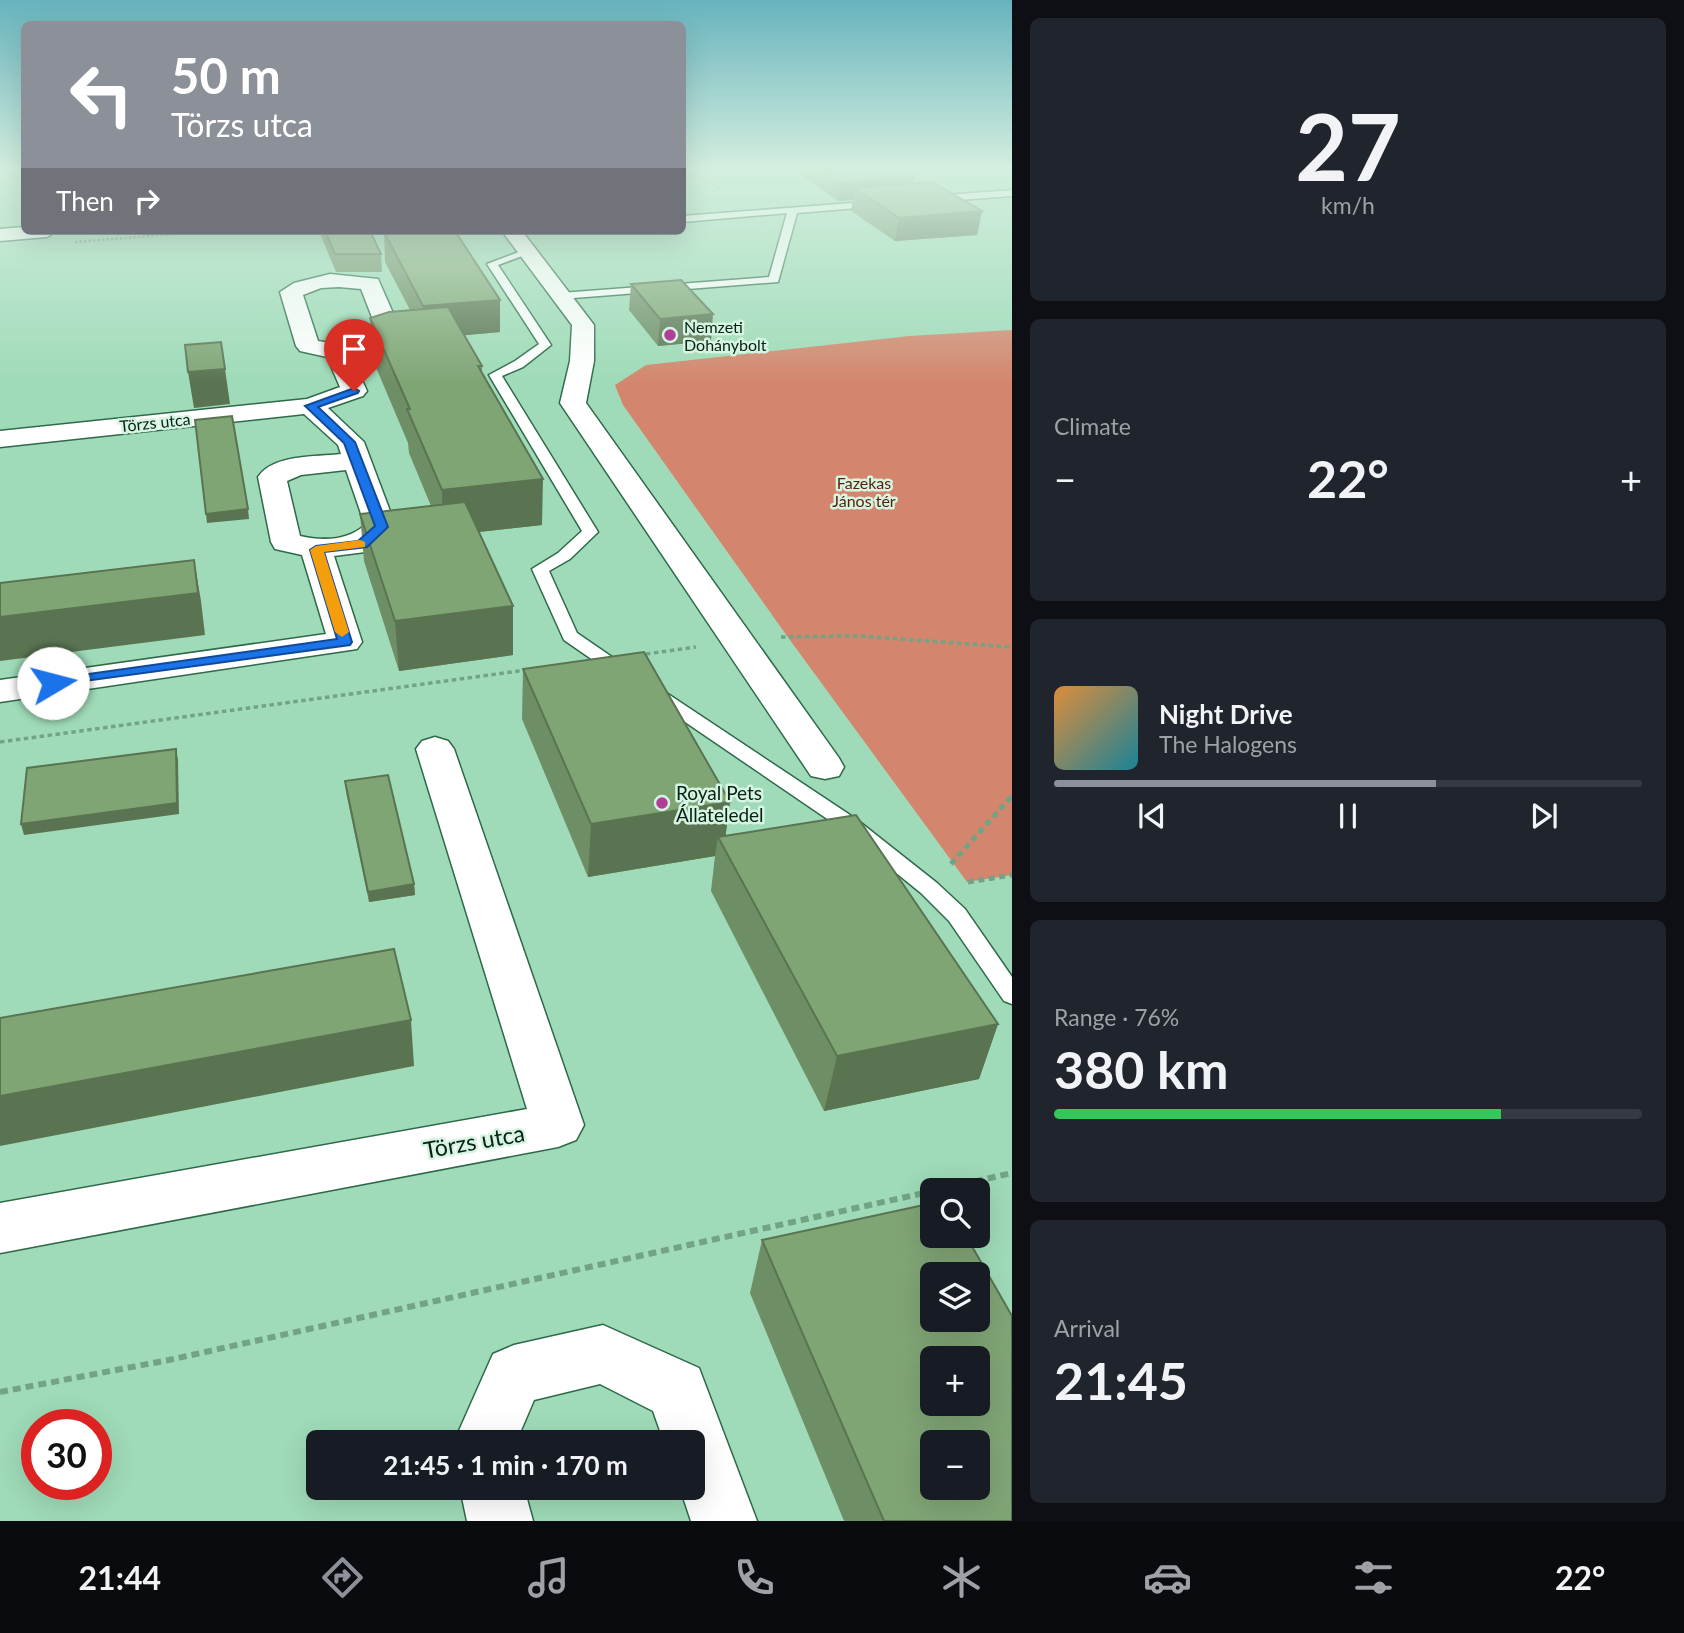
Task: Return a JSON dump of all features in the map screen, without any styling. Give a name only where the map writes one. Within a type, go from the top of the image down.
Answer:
[{"type":"street","points":[[524,241],[583,325],[582,361],[573,403],[825,768]]},
{"type":"street","name":"Törzs utca","points":[[0,439],[310,406],[354,391],[337,352]]},
{"type":"street","points":[[310,406],[349,442],[358,461],[382,527],[362,544],[316,550],[286,542],[272,477],[295,467],[358,461]]},
{"type":"street","points":[[0,691],[345,642],[316,550]]},
{"type":"street","name":"Törzs utca","points":[[0,1228],[558,1125],[435,749]]},
{"type":"street","points":[[490,1430],[514,1375],[603,1354],[677,1390],[691,1430]]},
{"type":"street","points":[[705,1468],[724,1521]]},
{"type":"street","points":[[495,1500],[500,1521]]},
{"type":"lane","points":[[517,241],[492,264],[545,345],[519,364],[495,375],[590,532],[564,556],[540,569],[569,636],[849,824],[929,888],[957,915],[1012,995]]},
{"type":"lane","points":[[561,296],[774,280],[785,241]]},
{"type":"path","points":[[69,242],[82,241]]},
{"type":"path","points":[[0,742],[787,636],[858,636],[1012,648]]},
{"type":"path","points":[[929,888],[1012,796]]},
{"type":"path","points":[[989,1178],[1012,1173]]},
{"type":"path","points":[[0,1392],[169,1360],[920,1193]]},
{"type":"green space","name":"Fazekas János tér","points":[[1012,330],[1012,875],[967,882],[787,636],[623,405],[615,385],[646,365],[909,336]]},
{"type":"building","points":[[329,241],[375,241],[381,254],[335,254]]},
{"type":"building","points":[[389,241],[462,241],[500,300],[423,306]]},
{"type":"building","points":[[681,280],[713,314],[660,319],[631,284]]},
{"type":"building","points":[[448,307],[482,366],[478,366],[543,479],[442,490],[370,318],[389,312]]},
{"type":"building","points":[[221,342],[225,369],[188,372],[185,345]]},
{"type":"building","points":[[232,416],[248,509],[206,514],[195,420]]},
{"type":"building","points":[[465,502],[513,606],[395,621],[360,514]]},
{"type":"building","points":[[194,560],[198,593],[0,617],[0,583]]},
{"type":"building","points":[[644,652],[730,802],[591,824],[523,669]]},
{"type":"building","points":[[176,749],[177,803],[21,824],[27,768]]},
{"type":"building","points":[[388,775],[414,884],[368,892],[345,781]]},
{"type":"building","points":[[856,815],[998,1024],[837,1056],[718,837]]},
{"type":"building","points":[[394,949],[411,1020],[0,1096],[0,1018]]},
{"type":"building","points":[[920,1206],[920,1248],[973,1248],[981,1262],[920,1262],[920,1332],[990,1332],[990,1278],[1012,1316],[1012,1521],[884,1521],[762,1240]]},
{"type":"slow traffic","points":[[342,632],[316,550],[360,544]]},
{"type":"place","name":"Nemzeti Dohánybolt","points":[[670,335]]},
{"type":"place","name":"Royal Pets Állateledel","points":[[662,803]]},
{"type":"route","points":[[53,683],[345,642],[316,550],[362,544],[382,527],[349,442],[310,406],[354,391]]}]
